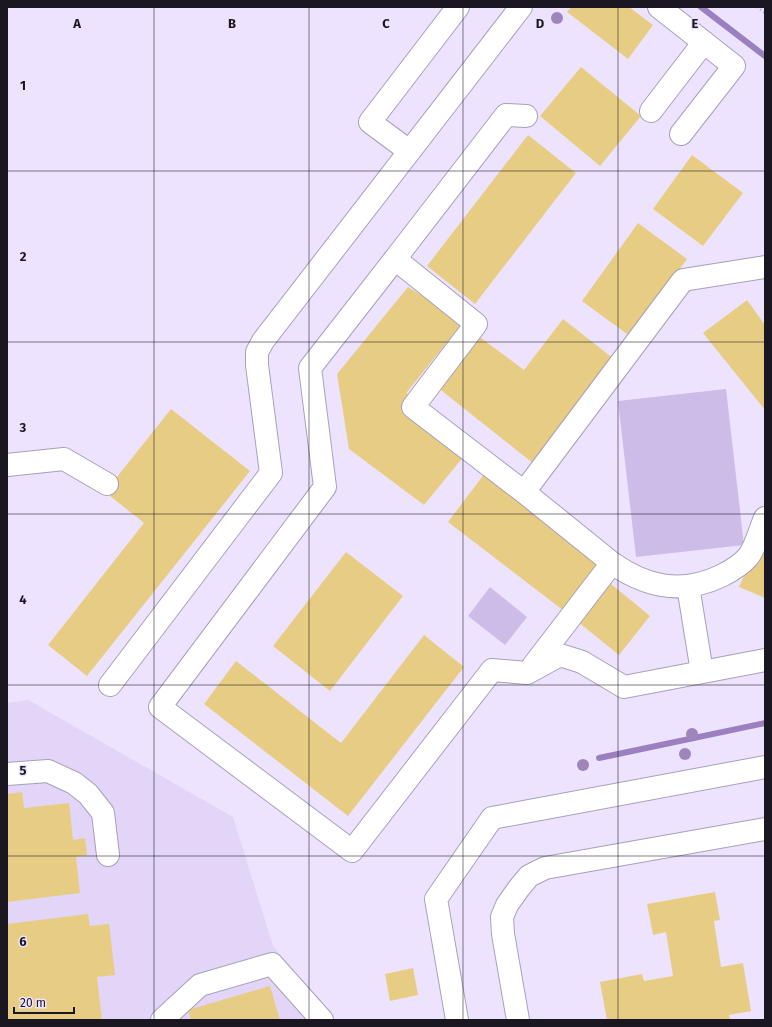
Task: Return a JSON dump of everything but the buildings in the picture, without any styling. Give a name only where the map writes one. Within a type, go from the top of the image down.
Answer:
[{"type":"street","points":[[409,151],[370,122],[458,7]]},
{"type":"street","points":[[110,685],[271,472],[257,365],[257,352],[262,341],[521,7]]},
{"type":"street","points":[[659,7],[734,66],[681,134]]},
{"type":"street","points":[[651,111],[704,42]]},
{"type":"street","points":[[526,116],[506,114],[310,368],[325,487],[160,707],[352,851],[492,670],[527,673],[560,655],[582,662],[624,687],[765,660]]},
{"type":"street","points":[[395,259],[476,324],[413,407],[630,576],[653,584],[680,587],[709,581],[734,570],[749,556],[765,518]]},
{"type":"street","points":[[524,492],[683,280],[765,267]]},
{"type":"street","points":[[16,464],[64,459],[106,484]]},
{"type":"street","points":[[527,673],[612,563]]},
{"type":"street","points":[[688,586],[702,672]]},
{"type":"street","points":[[457,1020],[436,899],[492,818],[765,767]]},
{"type":"street","points":[[7,774],[48,771],[74,782],[88,794],[103,813],[108,855]]},
{"type":"street","points":[[518,1020],[503,934],[502,917],[515,894],[529,876],[545,868],[765,831]]},
{"type":"street","points":[[162,1020],[200,985],[272,964],[322,1020]]},
{"type":"path","points":[[756,7],[765,13]]},
{"type":"shaded area","points":[[726,389],[744,545],[636,557],[618,401]]},
{"type":"shaded area","points":[[490,587],[527,617],[505,645],[468,616]]},
{"type":"shaded area","points":[[28,700],[233,817],[273,946],[334,1020],[7,1020],[7,703]]},
{"type":"waterway","points":[[701,7],[765,56]]},
{"type":"waterway","points":[[599,758],[765,723]]}]
